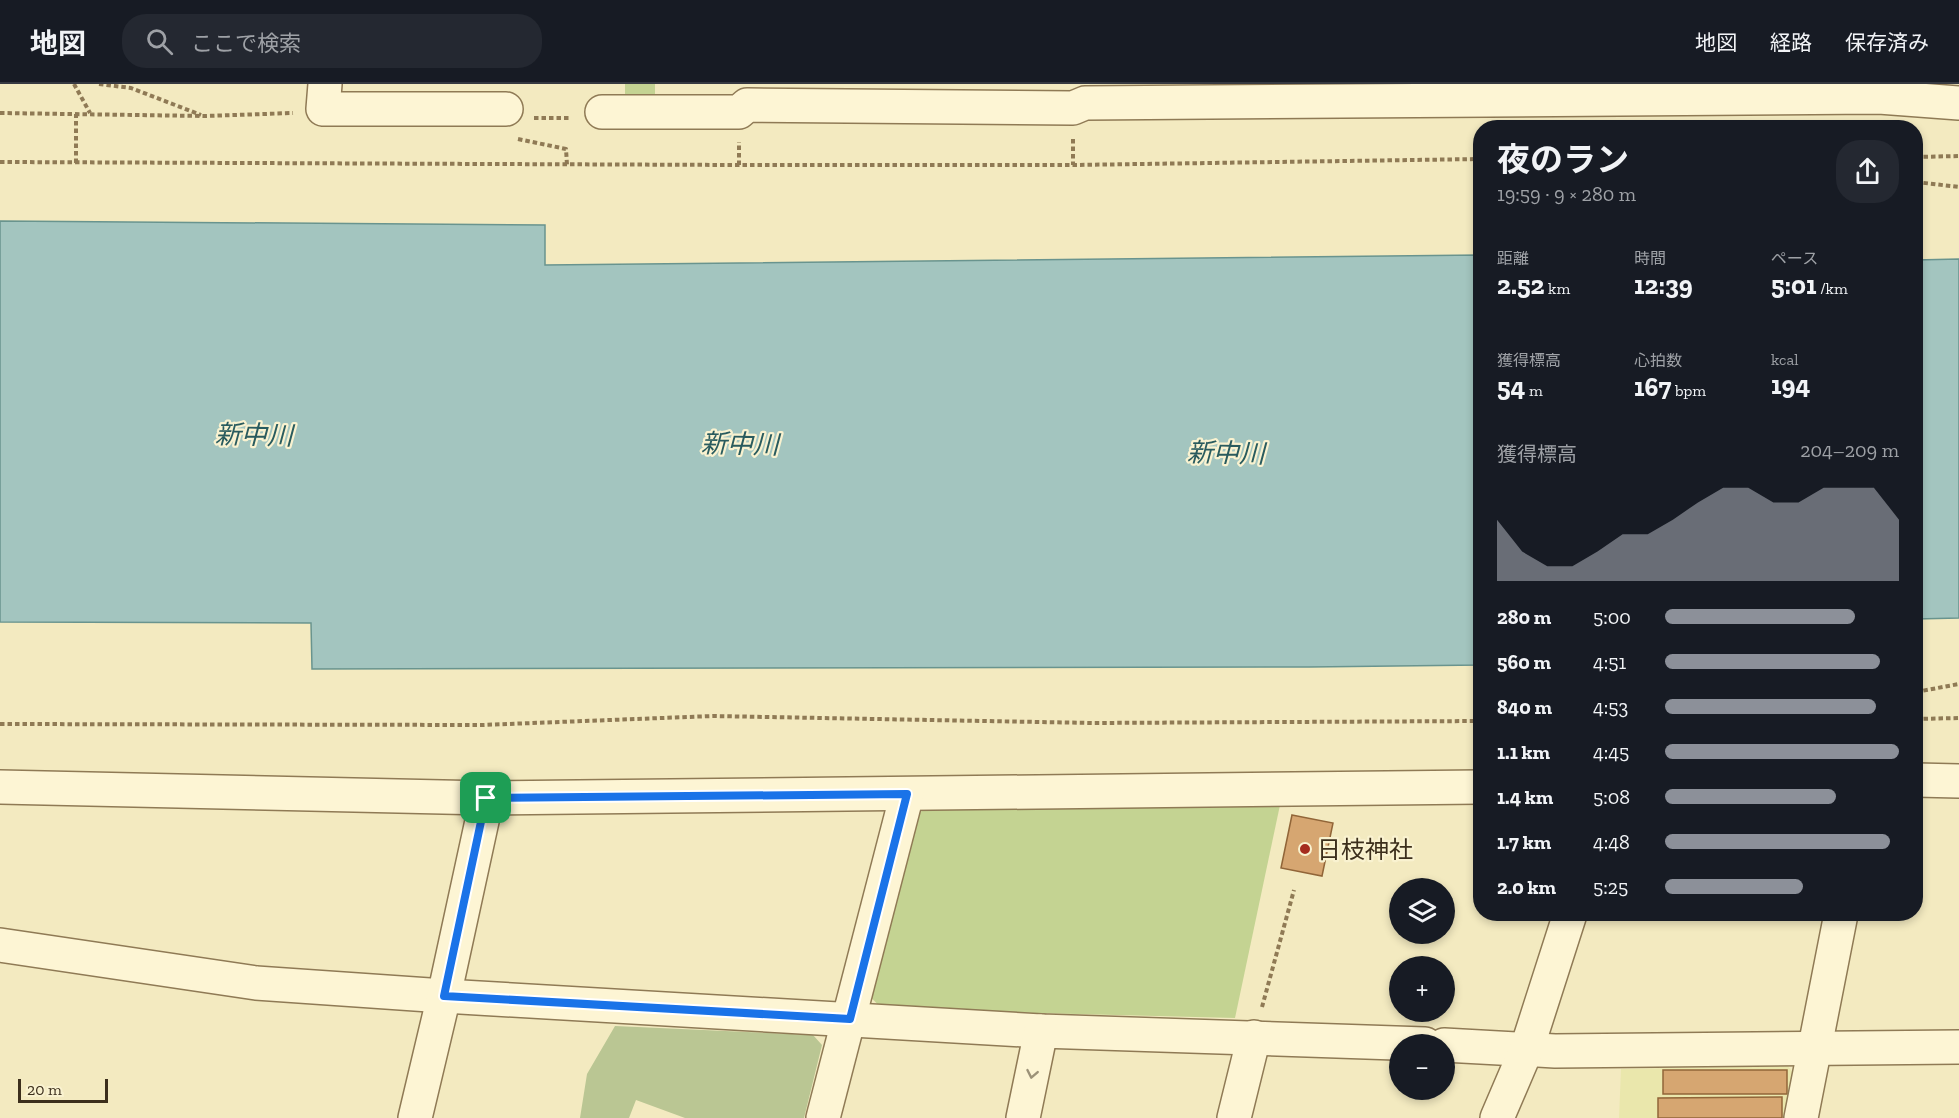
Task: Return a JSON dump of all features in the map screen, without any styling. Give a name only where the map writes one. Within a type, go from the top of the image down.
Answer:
[{"type":"street","points":[[602,112],[739,112],[747,95],[1073,108],[1087,93],[1600,91],[1628,100],[1879,97],[1959,103]]},
{"type":"street","points":[[324,96],[506,110]]},
{"type":"street","points":[[1,779],[486,798],[1473,787]]},
{"type":"street","points":[[1923,780],[1959,781]]},
{"type":"street","points":[[823,1118],[907,794]]},
{"type":"street","points":[[415,1118],[444,996],[486,798]]},
{"type":"street","points":[[1497,1118],[1527,1048],[1568,921]]},
{"type":"street","points":[[1801,1118],[1840,921]]},
{"type":"street","points":[[0,945],[256,983],[1041,1031],[1389,1043]]},
{"type":"street","points":[[1023,1118],[1041,1031]]},
{"type":"street","points":[[1234,1118],[1254,1037]]},
{"type":"street","points":[[1455,1045],[1556,1051],[1959,1047]]},
{"type":"path","points":[[74,84],[90,114]]},
{"type":"path","points":[[99,84],[131,88],[204,116]]},
{"type":"path","points":[[76,114],[76,163]]},
{"type":"path","points":[[1923,157],[1959,156]]},
{"type":"path","points":[[0,162],[1025,165],[1473,159]]},
{"type":"path","points":[[1923,183],[1959,187]]},
{"type":"path","points":[[1923,691],[1959,684]]},
{"type":"path","points":[[0,723],[482,725],[713,716],[1094,723],[1473,721]]},
{"type":"path","points":[[1923,719],[1959,718]]},
{"type":"path","points":[[1254,1037],[1294,890]]},
{"type":"shaded area","points":[[1788,1066],[1794,1074],[1785,1118],[1619,1118],[1621,1069]]},
{"type":"green space","points":[[625,84],[655,84],[655,96],[625,96]]},
{"type":"green space","points":[[928,804],[1280,805],[1235,1018],[882,1009],[866,992],[911,823]]},
{"type":"green space","points":[[615,1026],[813,1035],[822,1045],[804,1118],[685,1118],[636,1100],[629,1118],[580,1118],[587,1074]]},
{"type":"water","name":"新中川","points":[[0,221],[545,225],[545,265],[1473,255],[1473,665],[312,669],[311,623],[0,622]]},
{"type":"water","points":[[1959,259],[1959,618],[1923,619],[1923,260]]},
{"type":"building","points":[[1292,815],[1333,823],[1322,876],[1281,868]]},
{"type":"building","points":[[1663,1070],[1787,1070],[1787,1094],[1663,1094]]},
{"type":"building","points":[[1782,1097],[1782,1118],[1658,1118],[1658,1098]]},
{"type":"place","name":"日枝神社","points":[[1305,849]]},
{"type":"route","points":[[907,794],[850,1019],[444,996],[486,798],[907,794]]}]
